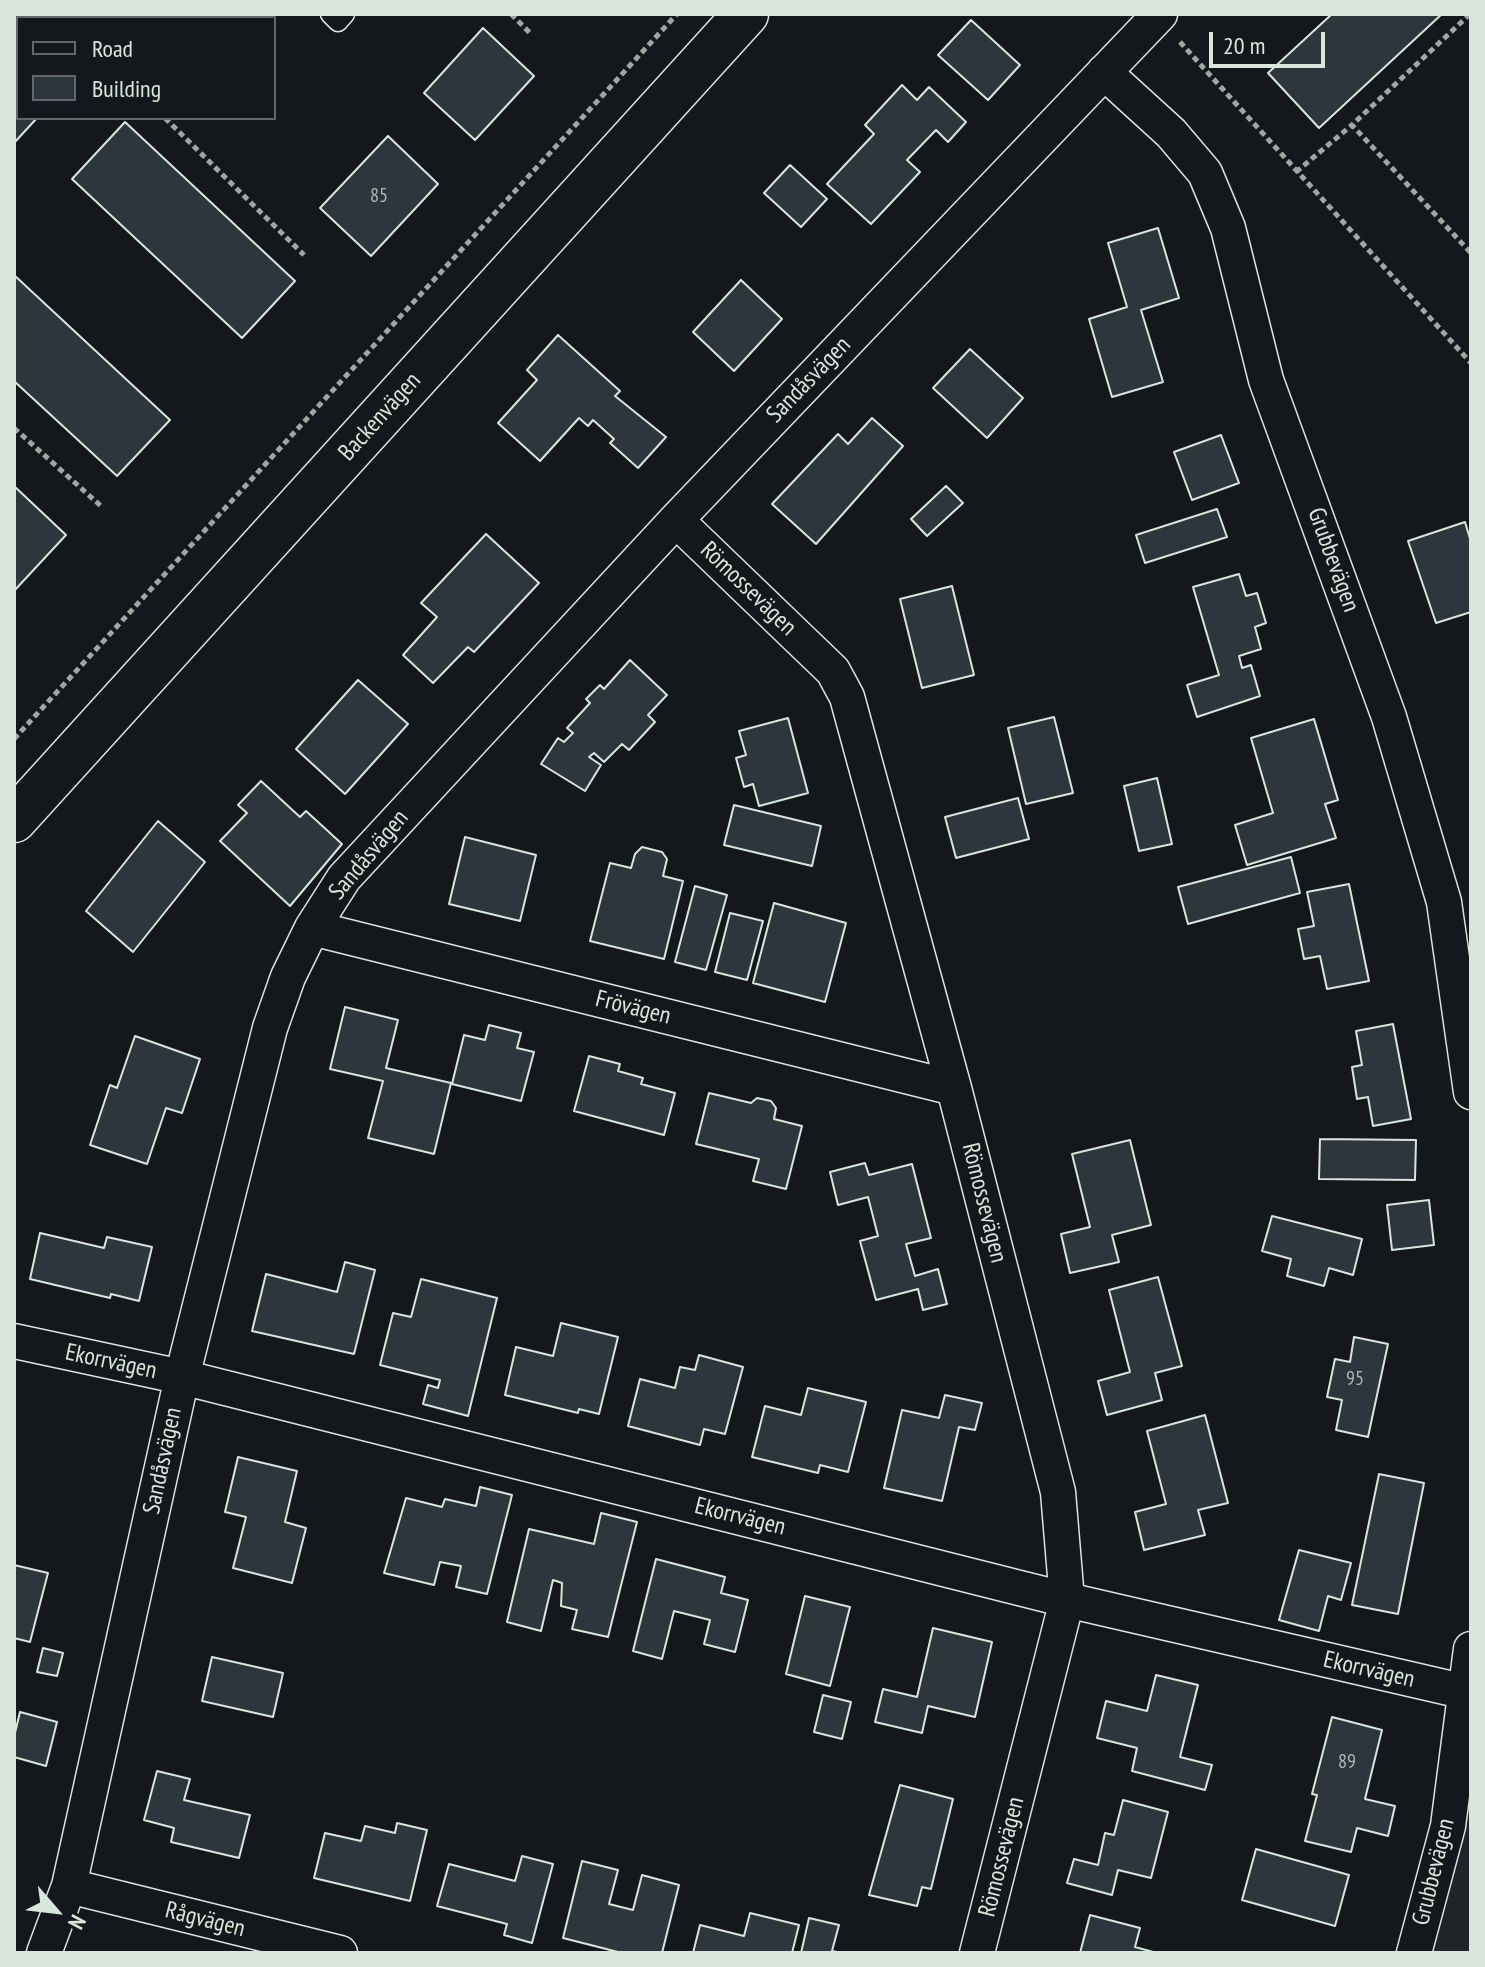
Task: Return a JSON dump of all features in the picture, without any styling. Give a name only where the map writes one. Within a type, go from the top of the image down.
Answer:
[{"type":"street","name":"Backenvägen","points":[[14,820],[746,14]]},
{"type":"street","name":"Sandåsvägen","points":[[44,1953],[69,1886],[182,1377],[270,1028],[288,977],[312,928],[344,878],[676,520],[1159,15]]},
{"type":"street","name":"Grubbevägen","points":[[1104,72],[1171,133],[1205,173],[1228,228],[1266,380],[1389,717],[1444,902],[1471,1092]]},
{"type":"street","name":"Römossevägen","points":[[676,520],[833,671],[842,684],[954,1088],[1058,1492],[1067,1600],[977,1953]]},
{"type":"street","name":"Frövägen","points":[[312,928],[954,1088]]},
{"type":"street","name":"Ekorrvägen","points":[[14,1341],[182,1377],[1067,1600],[1466,1692]]},
{"type":"street","name":"Grubbevägen","points":[[1414,1953],[1448,1826],[1471,1649]]},
{"type":"street","name":"Rågvägen","points":[[69,1886],[340,1953]]},
{"type":"lane","points":[[330,14],[338,22],[345,14]]},
{"type":"path","points":[[511,14],[530,33]]},
{"type":"path","points":[[14,739],[677,14]]},
{"type":"path","points":[[1296,172],[1352,125],[1470,14]]},
{"type":"path","points":[[1159,15],[1296,172],[1471,363]]},
{"type":"path","points":[[167,120],[304,255]]},
{"type":"path","points":[[1352,125],[1471,253]]},
{"type":"path","points":[[14,428],[102,507]]},
{"type":"shaded area","points":[[1471,1760],[1471,1953],[1419,1953]]},
{"type":"building","points":[[252,14],[254,16],[193,16]]},
{"type":"building","points":[[1332,14],[1442,14],[1319,128],[1268,73]]},
{"type":"building","points":[[971,20],[1020,65],[988,100],[938,55]]},
{"type":"building","points":[[483,28],[534,76],[475,140],[424,93]]},
{"type":"building","points":[[902,85],[917,100],[929,87],[966,122],[948,142],[936,130],[907,160],[920,172],[871,224],[827,184],[874,134],[865,125]]},
{"type":"building","points":[[16,88],[16,120],[35,120],[14,143]]},
{"type":"building","points":[[125,122],[295,281],[242,338],[72,179]]},
{"type":"building","points":[[388,136],[438,184],[371,256],[320,208]]},
{"type":"building","points":[[790,165],[827,199],[801,227],[764,193]]},
{"type":"building","points":[[1158,228],[1179,298],[1141,310],[1163,382],[1112,397],[1089,319],[1127,307],[1108,243]]},
{"type":"building","points":[[14,275],[170,420],[117,476],[14,381]]},
{"type":"building","points":[[741,280],[782,319],[734,371],[693,332]]},
{"type":"building","points":[[558,335],[620,391],[615,396],[666,437],[638,468],[610,443],[614,439],[593,420],[588,426],[579,418],[540,461],[498,423],[537,380],[527,370]]},
{"type":"building","points":[[970,349],[1023,398],[987,438],[933,388]]},
{"type":"building","points":[[872,418],[903,446],[816,544],[772,504],[838,434],[848,444]]},
{"type":"building","points":[[1221,435],[1239,483],[1192,500],[1174,452]]},
{"type":"building","points":[[14,486],[66,535],[14,591]]},
{"type":"building","points":[[946,486],[963,503],[927,536],[911,519]]},
{"type":"building","points":[[1217,509],[1227,537],[1145,563],[1136,535]]},
{"type":"building","points":[[1465,522],[1471,542],[1471,612],[1436,623],[1408,541]]},
{"type":"building","points":[[486,534],[539,583],[474,652],[468,647],[433,683],[403,655],[437,617],[421,603]]},
{"type":"building","points":[[1239,574],[1246,596],[1257,593],[1266,623],[1255,627],[1261,649],[1239,656],[1242,668],[1251,665],[1260,696],[1197,717],[1187,685],[1219,675],[1193,587]]},
{"type":"building","points":[[952,586],[974,675],[922,688],[900,599]]},
{"type":"building","points":[[630,660],[667,695],[648,715],[655,722],[629,750],[622,744],[604,762],[594,753],[589,757],[601,765],[585,791],[541,764],[558,738],[564,742],[573,733],[567,728],[590,703],[586,699],[600,685],[604,689]]},
{"type":"building","points":[[358,680],[408,724],[345,794],[296,749]]},
{"type":"building","points":[[1054,717],[1073,793],[1026,804],[1008,728]]},
{"type":"building","points":[[788,718],[808,793],[759,806],[753,784],[744,787],[736,758],[746,755],[739,731]]},
{"type":"building","points":[[1314,719],[1338,800],[1325,804],[1336,838],[1247,865],[1235,825],[1273,813],[1251,738]]},
{"type":"building","points":[[1157,778],[1172,844],[1139,851],[1124,786]]},
{"type":"building","points":[[261,781],[300,817],[306,811],[342,844],[290,906],[220,841],[247,813],[238,805]]},
{"type":"building","points":[[1018,798],[1029,839],[956,858],[945,817]]},
{"type":"building","points":[[734,805],[821,826],[812,866],[724,845]]},
{"type":"building","points":[[158,821],[205,862],[133,952],[86,911]]},
{"type":"building","points":[[465,837],[536,855],[520,921],[449,904]]},
{"type":"building","points":[[642,847],[662,852],[667,859],[663,876],[683,881],[664,959],[590,941],[610,863],[631,868],[635,854]]},
{"type":"building","points":[[1291,857],[1300,893],[1188,924],[1178,887]]},
{"type":"building","points":[[1349,884],[1369,981],[1327,989],[1320,956],[1304,959],[1298,929],[1314,926],[1307,892]]},
{"type":"building","points":[[695,886],[727,895],[706,970],[675,962]]},
{"type":"building","points":[[774,903],[846,923],[825,1002],[753,983]]},
{"type":"building","points":[[730,913],[763,921],[747,980],[715,972]]},
{"type":"building","points":[[345,1007],[398,1020],[386,1068],[451,1083],[434,1154],[368,1138],[383,1081],[330,1069]]},
{"type":"building","points":[[1393,1024],[1411,1119],[1373,1126],[1368,1097],[1357,1099],[1352,1067],[1362,1065],[1356,1031]]},
{"type":"building","points":[[489,1025],[521,1033],[517,1048],[534,1052],[521,1101],[452,1084],[464,1035],[485,1040]]},
{"type":"building","points":[[135,1036],[200,1059],[182,1113],[166,1108],[147,1164],[90,1145],[110,1085],[117,1088]]},
{"type":"building","points":[[589,1056],[620,1064],[618,1071],[643,1078],[641,1084],[675,1093],[664,1135],[574,1111]]},
{"type":"building","points":[[709,1093],[751,1103],[757,1098],[771,1101],[776,1108],[774,1119],[802,1126],[786,1189],[753,1181],[759,1159],[696,1144]]},
{"type":"building","points":[[1320,1139],[1416,1140],[1415,1180],[1319,1179]]},
{"type":"building","points":[[1130,1140],[1151,1225],[1112,1235],[1119,1262],[1070,1273],[1061,1234],[1090,1227],[1072,1154]]},
{"type":"building","points":[[865,1163],[869,1175],[912,1164],[931,1238],[906,1244],[915,1276],[938,1269],[947,1304],[923,1310],[918,1289],[876,1300],[860,1241],[878,1236],[868,1197],[838,1205],[830,1172]]},
{"type":"building","points":[[1429,1200],[1434,1245],[1392,1250],[1387,1205]]},
{"type":"building","points":[[1272,1216],[1362,1239],[1353,1275],[1329,1268],[1324,1286],[1287,1276],[1291,1259],[1262,1251]]},
{"type":"building","points":[[40,1233],[104,1248],[107,1237],[152,1247],[139,1301],[111,1294],[110,1298],[30,1279]]},
{"type":"building","points":[[345,1262],[375,1270],[354,1354],[252,1331],[266,1274],[337,1292]]},
{"type":"building","points":[[1158,1277],[1182,1366],[1155,1373],[1162,1400],[1107,1415],[1098,1381],[1130,1372],[1109,1290]]},
{"type":"building","points":[[421,1279],[497,1298],[468,1416],[423,1404],[428,1385],[438,1388],[440,1380],[380,1365],[393,1313],[411,1317]]},
{"type":"building","points":[[561,1323],[618,1337],[599,1414],[579,1409],[578,1413],[505,1395],[516,1347],[553,1356]]},
{"type":"building","points":[[1354,1337],[1388,1344],[1368,1437],[1336,1430],[1342,1400],[1327,1397],[1335,1359],[1350,1362]]},
{"type":"building","points":[[699,1355],[743,1367],[725,1434],[704,1429],[700,1445],[628,1426],[640,1379],[675,1388],[680,1367],[695,1370]]},
{"type":"building","points":[[808,1388],[866,1402],[848,1472],[820,1465],[818,1473],[752,1457],[765,1406],[801,1415]]},
{"type":"building","points":[[945,1395],[982,1403],[975,1430],[959,1427],[942,1501],[884,1488],[902,1410],[939,1418]]},
{"type":"building","points":[[1205,1415],[1228,1503],[1198,1510],[1205,1535],[1144,1550],[1135,1512],[1166,1504],[1147,1431]]},
{"type":"building","points":[[238,1457],[297,1471],[285,1522],[306,1528],[292,1583],[233,1568],[246,1517],[225,1512]]},
{"type":"building","points":[[1379,1474],[1424,1483],[1398,1614],[1352,1605]]},
{"type":"building","points":[[480,1487],[512,1495],[487,1594],[456,1587],[461,1566],[440,1562],[434,1585],[384,1573],[406,1498],[442,1507],[445,1499],[476,1506]]},
{"type":"building","points":[[601,1513],[637,1522],[608,1637],[572,1629],[577,1610],[561,1606],[562,1583],[553,1580],[541,1631],[507,1622],[529,1529],[594,1544]]},
{"type":"building","points":[[1299,1550],[1351,1563],[1341,1600],[1328,1596],[1319,1631],[1279,1620]]},
{"type":"building","points":[[656,1559],[725,1577],[721,1593],[748,1600],[735,1652],[704,1644],[710,1620],[674,1611],[662,1659],[633,1651]]},
{"type":"building","points":[[14,1565],[48,1573],[30,1642],[14,1638]]},
{"type":"building","points":[[805,1596],[850,1607],[830,1686],[786,1674]]},
{"type":"building","points":[[933,1628],[992,1642],[975,1717],[928,1706],[922,1733],[875,1722],[883,1689],[917,1697]]},
{"type":"building","points":[[43,1648],[63,1653],[57,1676],[37,1672]]},
{"type":"building","points":[[212,1657],[283,1673],[273,1717],[202,1701]]},
{"type":"building","points":[[1156,1675],[1198,1685],[1180,1757],[1212,1765],[1205,1790],[1132,1771],[1137,1748],[1097,1738],[1106,1701],[1147,1711]]},
{"type":"building","points":[[823,1695],[851,1702],[842,1739],[814,1732]]},
{"type":"building","points":[[20,1712],[57,1722],[46,1766],[14,1757],[14,1737]]},
{"type":"building","points":[[1332,1717],[1382,1730],[1365,1799],[1395,1806],[1388,1836],[1357,1828],[1351,1852],[1305,1841],[1317,1795],[1312,1794]]},
{"type":"building","points":[[157,1771],[190,1779],[184,1800],[250,1815],[239,1858],[171,1842],[174,1828],[144,1820]]},
{"type":"building","points":[[900,1785],[953,1799],[931,1889],[922,1887],[917,1906],[869,1895]]},
{"type":"building","points":[[1123,1800],[1168,1812],[1151,1878],[1118,1870],[1112,1895],[1067,1883],[1074,1859],[1098,1865],[1105,1833],[1114,1835]]},
{"type":"building","points":[[397,1823],[427,1830],[410,1901],[314,1878],[325,1833],[361,1841],[365,1826],[395,1833]]},
{"type":"building","points":[[1256,1849],[1349,1875],[1335,1926],[1242,1900]]},
{"type":"building","points":[[522,1856],[553,1864],[532,1943],[504,1935],[507,1924],[437,1906],[449,1864],[515,1881]]},
{"type":"building","points":[[582,1861],[618,1870],[609,1904],[633,1910],[642,1875],[679,1885],[662,1953],[622,1953],[563,1938]]},
{"type":"building","points":[[750,1913],[799,1925],[792,1953],[693,1953],[700,1925],[744,1936]]},
{"type":"building","points":[[1090,1915],[1140,1928],[1135,1947],[1157,1953],[1080,1953]]},
{"type":"building","points":[[809,1918],[839,1925],[832,1951],[842,1953],[801,1953]]}]
